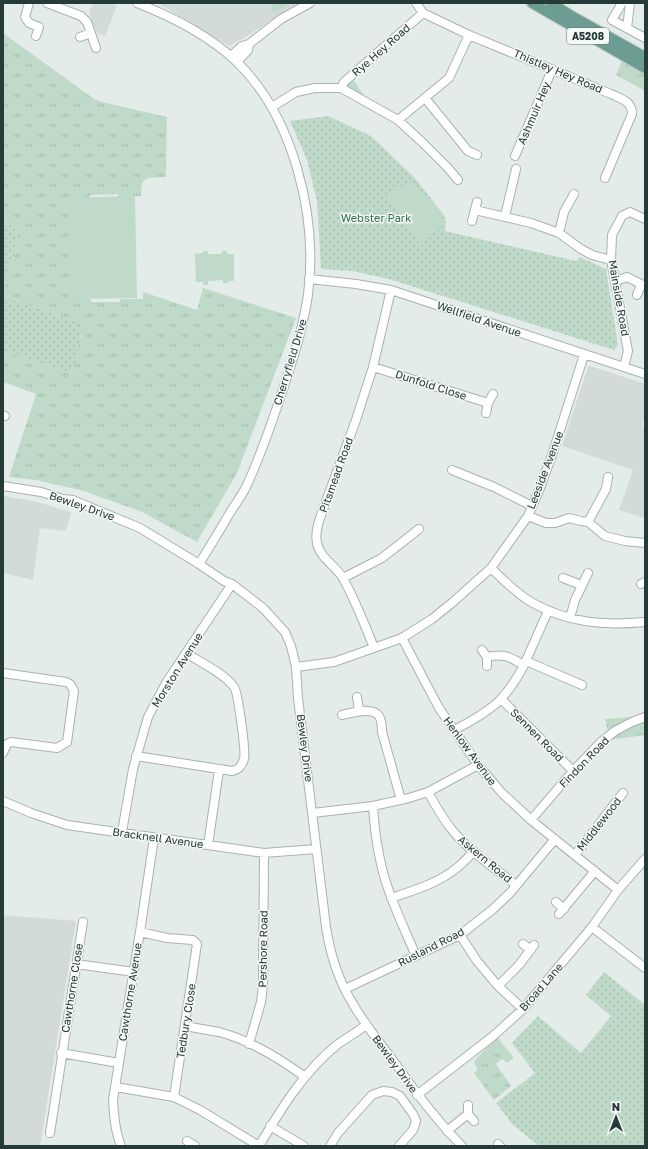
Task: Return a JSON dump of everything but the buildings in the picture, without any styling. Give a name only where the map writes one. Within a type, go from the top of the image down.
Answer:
[{"type":"main road","name":"A5208","points":[[532,3],[645,68]]},
{"type":"main road","name":"A5208","points":[[551,3],[645,57]]},
{"type":"street","points":[[29,3],[25,17],[29,23],[39,27],[36,36]]},
{"type":"street","points":[[47,3],[83,17],[87,22],[96,48]]},
{"type":"street","name":"Cherryfield Drive","points":[[137,3],[170,16],[195,30],[231,56],[262,92],[272,107],[298,168],[303,190],[310,241],[309,279],[301,333],[262,451],[245,488],[199,564]]},
{"type":"street","points":[[231,56],[242,46],[249,44],[281,19],[310,3]]},
{"type":"street","name":"Thistley Hey Road","points":[[416,3],[423,13],[470,35],[629,103],[632,108],[632,114],[605,178]]},
{"type":"street","points":[[622,3],[609,20],[645,38]]},
{"type":"street","points":[[627,28],[630,3]]},
{"type":"street","name":"Rye Hey Road","points":[[341,88],[344,82],[423,13]]},
{"type":"street","points":[[80,37],[91,34]]},
{"type":"street","points":[[398,120],[449,78],[470,35]]},
{"type":"street","points":[[237,62],[248,50],[249,44]]},
{"type":"street","name":"Ashmuir Hey","points":[[515,156],[552,70]]},
{"type":"street","points":[[272,107],[296,92],[315,88],[341,88],[398,120],[424,143],[458,180]]},
{"type":"street","points":[[425,98],[468,152],[477,155]]},
{"type":"street","points":[[505,216],[516,169]]},
{"type":"street","points":[[559,233],[564,212],[574,194]]},
{"type":"street","points":[[472,221],[476,206],[559,233],[592,255],[611,260]]},
{"type":"street","name":"Mainside Road","points":[[624,367],[628,351],[611,260],[612,235],[622,216],[630,212],[645,218]]},
{"type":"street","points":[[616,281],[627,277],[643,285],[636,295]]},
{"type":"street","name":"Wellfield Avenue","points":[[309,279],[356,284],[391,290],[645,374]]},
{"type":"street","name":"Pitsmead Road","points":[[374,648],[362,615],[343,578],[322,554],[316,543],[316,531],[356,420],[373,367],[391,290]]},
{"type":"street","name":"Leeside Avenue","points":[[296,667],[334,662],[402,638],[448,607],[472,587],[491,568],[528,516],[553,452],[584,355]]},
{"type":"street","name":"Dunfold Close","points":[[373,367],[488,403]]},
{"type":"street","points":[[486,413],[488,403],[493,394]]},
{"type":"street","points":[[452,470],[494,487],[532,506]]},
{"type":"street","points":[[588,522],[606,489],[608,477]]},
{"type":"street","name":"Bewley Drive","points":[[3,486],[40,492],[63,499],[72,500],[130,522],[224,581],[232,584],[263,608],[285,632],[291,646],[296,667],[298,698],[329,944],[339,977],[366,1025],[417,1095],[447,1131],[462,1146]]},
{"type":"street","points":[[528,516],[546,523],[555,523],[569,518],[588,522],[605,536],[625,541],[645,543]]},
{"type":"street","points":[[343,578],[382,558],[419,529]]},
{"type":"street","points":[[491,568],[511,587],[530,601],[548,611],[590,623],[620,624],[645,622]]},
{"type":"street","points":[[570,618],[575,600],[588,573]]},
{"type":"street","points":[[563,578],[581,585]]},
{"type":"street","name":"Morston Avenue","points":[[122,832],[136,756],[153,707],[166,683],[232,584]]},
{"type":"street","points":[[454,730],[483,713],[500,699],[520,674],[548,611]]},
{"type":"street","name":"Henlow Avenue","points":[[402,638],[440,708],[478,765],[502,793],[531,820],[618,890]]},
{"type":"street","points":[[136,756],[219,770],[232,771],[236,770],[242,765],[244,758],[236,689],[229,680],[186,653]]},
{"type":"street","points":[[487,666],[484,653],[499,654],[582,685]]},
{"type":"street","points":[[3,673],[66,682],[70,684],[74,691],[67,742],[63,746],[57,748],[11,742],[7,744],[3,753]]},
{"type":"street","points":[[357,697],[359,710]]},
{"type":"street","name":"Sennen Road","points":[[500,699],[573,771]]},
{"type":"street","points":[[342,715],[359,710],[374,713],[379,716],[401,800]]},
{"type":"street","name":"Findon Road","points":[[531,820],[573,771],[601,742],[615,731],[645,717]]},
{"type":"street","points":[[313,813],[373,806],[401,800],[428,792],[478,765]]},
{"type":"street","points":[[208,845],[219,770]]},
{"type":"street","name":"Askern Road","points":[[428,792],[438,810],[453,831],[474,852],[516,885]]},
{"type":"street","name":"Middlewood","points":[[575,855],[623,793]]},
{"type":"street","name":"Bracknell Avenue","points":[[3,801],[31,813],[67,825],[264,853],[316,849]]},
{"type":"street","points":[[373,806],[378,847],[391,898],[416,956]]},
{"type":"street","name":"Cawthorne Avenue","points":[[121,1146],[117,1137],[113,1100],[154,838]]},
{"type":"street","name":"Rusland Road","points":[[345,989],[460,935],[492,910],[516,885],[555,839]]},
{"type":"street","points":[[391,898],[440,880],[458,867],[474,852]]},
{"type":"street","name":"Pershore Road","points":[[249,1044],[261,1002],[264,853]]},
{"type":"street","name":"Broad Lane","points":[[417,1095],[492,1037],[523,1009],[592,927],[618,890],[645,858]]},
{"type":"street","points":[[556,902],[561,911],[595,871]]},
{"type":"street","name":"Cawthorne Close","points":[[50,1133],[82,922]]},
{"type":"street","points":[[592,927],[645,968]]},
{"type":"street","name":"Tedbury Close","points":[[140,932],[167,938],[193,940],[197,944],[174,1097]]},
{"type":"street","points":[[460,935],[477,961],[498,986],[523,1009]]},
{"type":"street","points":[[498,986],[519,965],[532,947],[523,944]]},
{"type":"street","points":[[76,964],[134,972]]},
{"type":"street","points":[[116,1087],[174,1097],[200,1110],[259,1146],[270,1126],[305,1077],[338,1045],[366,1025]]},
{"type":"street","points":[[185,1026],[220,1033],[249,1044],[281,1059],[305,1077]]},
{"type":"street","points":[[61,1053],[119,1063]]},
{"type":"street","points":[[330,1146],[338,1132],[372,1096],[383,1091],[392,1092],[400,1096],[413,1114],[416,1121],[413,1130],[399,1146]]},
{"type":"street","points":[[468,1104],[468,1114],[474,1121]]},
{"type":"street","points":[[447,1131],[468,1114]]},
{"type":"street","points":[[270,1126],[304,1146]]},
{"type":"street","points":[[187,1141],[195,1146]]},
{"type":"shaded area","points":[[93,3],[110,3],[117,6],[105,36],[97,33],[89,13]]},
{"type":"shaded area","points":[[158,3],[298,3],[229,46]]},
{"type":"shaded area","points":[[590,366],[645,384],[645,415],[642,426],[645,427],[645,518],[619,510],[633,470],[562,446],[588,367]]},
{"type":"shaded area","points":[[3,496],[34,501],[71,512],[66,531],[40,528],[33,580],[3,573]]},
{"type":"shaded area","points":[[3,915],[76,921],[40,1146],[3,1146]]},
{"type":"green space","points":[[273,3],[291,3],[275,13],[271,10]]},
{"type":"green space","points":[[3,33],[94,99],[167,117],[166,177],[146,179],[142,184],[141,196],[118,197],[118,194],[90,195],[72,299],[91,299],[91,302],[120,302],[120,299],[143,299],[143,292],[197,310],[203,288],[296,318],[237,473],[197,542],[142,512],[84,491],[36,480],[9,477],[36,394],[3,382],[3,351],[71,373],[81,336],[74,321],[3,296],[3,291],[16,245],[18,230],[3,221]]},
{"type":"green space","points":[[624,56],[645,68],[645,91],[616,75]]},
{"type":"green space","points":[[351,76],[371,106],[341,88]]},
{"type":"green space","name":"Webster Park","points":[[328,116],[371,136],[415,178],[446,218],[445,231],[576,261],[580,257],[606,269],[618,345],[614,350],[389,279],[352,271],[321,269],[317,201],[307,160],[290,121]]},
{"type":"green space","points":[[411,180],[446,223],[420,245],[387,197]]},
{"type":"green space","points":[[135,196],[137,298],[70,299],[68,198]]},
{"type":"green space","points":[[3,221],[18,230],[16,245],[3,291]]},
{"type":"green space","points":[[203,251],[208,251],[208,254],[222,254],[222,251],[227,251],[227,254],[234,254],[234,281],[223,283],[223,280],[208,281],[208,285],[203,285],[203,282],[196,282],[195,254],[203,253]]},
{"type":"green space","points":[[3,296],[74,321],[78,325],[80,331],[79,345],[71,373],[3,351]]},
{"type":"green space","points":[[645,716],[645,735],[610,740],[605,719]]},
{"type":"green space","points":[[604,972],[645,1005],[645,1146],[539,1146],[513,1125],[496,1103],[535,1073],[512,1043],[538,1016],[581,1053],[611,1016],[586,995]]},
{"type":"green space","points":[[498,1038],[514,1058],[507,1063],[502,1059],[496,1064],[511,1086],[494,1100],[474,1073],[478,1069],[474,1063],[495,1039]]}]
